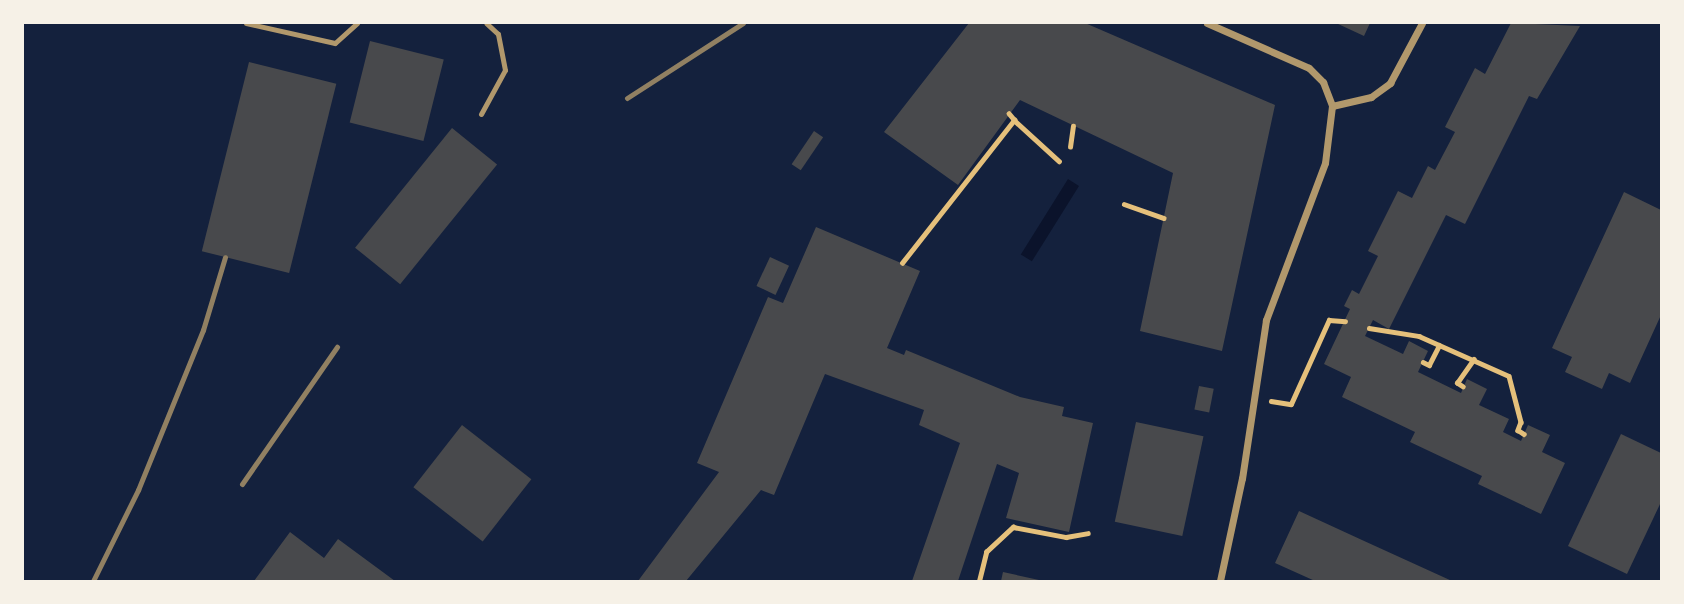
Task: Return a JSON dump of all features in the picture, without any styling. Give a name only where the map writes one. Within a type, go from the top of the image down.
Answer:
[{"type":"street","points":[[1207,23],[1309,68],[1323,82],[1332,106],[1325,163],[1266,320],[1220,581]]},
{"type":"street","points":[[1332,106],[1371,97],[1390,83],[1422,23]]},
{"type":"lane","points":[[246,23],[335,43],[357,23]]},
{"type":"lane","points":[[481,114],[505,70],[498,34],[486,23]]},
{"type":"path","points":[[1009,114],[1059,161]]},
{"type":"path","points":[[902,264],[1014,120]]},
{"type":"path","points":[[1070,148],[1073,126]]},
{"type":"path","points":[[1124,204],[1164,218]]},
{"type":"path","points":[[1253,398],[1291,404],[1329,320],[1345,321]]},
{"type":"path","points":[[1369,328],[1419,336],[1509,376],[1521,422],[1518,430],[1524,434]]},
{"type":"path","points":[[1423,362],[1429,365],[1439,345]]},
{"type":"path","points":[[1464,387],[1457,383],[1474,359]]},
{"type":"path","points":[[979,581],[986,552],[1013,527],[1066,537],[1088,533]]},
{"type":"water","points":[[1068,179],[1079,186],[1032,261],[1021,254]]},
{"type":"building","points":[[969,23],[1085,23],[1275,105],[1222,351],[1140,331],[1173,173],[1020,100],[958,185],[884,132]]},
{"type":"building","points":[[1336,23],[1370,23],[1364,36]]},
{"type":"building","points":[[1511,23],[1580,26],[1537,99],[1529,96],[1465,224],[1446,215],[1389,329],[1373,320],[1365,336],[1403,354],[1409,341],[1428,351],[1418,372],[1461,393],[1467,379],[1487,389],[1479,405],[1509,419],[1503,432],[1521,441],[1528,425],[1550,435],[1542,452],[1565,463],[1541,514],[1478,484],[1482,476],[1410,442],[1415,432],[1342,397],[1351,377],[1324,364],[1350,309],[1344,306],[1352,290],[1359,294],[1378,256],[1368,251],[1398,191],[1412,198],[1428,166],[1435,170],[1455,132],[1445,127],[1475,68],[1485,74]]},
{"type":"building","points":[[370,41],[444,59],[423,141],[350,123]]},
{"type":"building","points":[[249,62],[336,84],[289,273],[202,251]]},
{"type":"building","points":[[452,128],[497,165],[400,284],[355,248]]},
{"type":"building","points":[[814,131],[823,137],[801,170],[792,164]]},
{"type":"building","points":[[1624,192],[1661,210],[1661,315],[1630,383],[1609,373],[1602,389],[1565,372],[1572,357],[1552,348]]},
{"type":"building","points":[[816,227],[920,271],[887,348],[904,355],[906,350],[1020,397],[1064,407],[1062,416],[1093,423],[1069,532],[1006,518],[1019,473],[997,464],[958,581],[912,581],[960,443],[919,425],[924,410],[825,374],[774,495],[761,490],[686,581],[638,581],[719,472],[697,463],[768,297],[783,303]]},
{"type":"building","points":[[770,257],[789,266],[776,295],[756,286]]},
{"type":"building","points":[[1199,386],[1214,389],[1209,412],[1194,410]]},
{"type":"building","points":[[1136,422],[1203,436],[1182,536],[1115,522]]},
{"type":"building","points":[[462,425],[531,479],[483,541],[413,487]]},
{"type":"building","points":[[1621,434],[1661,453],[1661,502],[1627,574],[1568,546]]},
{"type":"building","points":[[1299,511],[1452,581],[1315,581],[1275,563]]},
{"type":"building","points":[[290,532],[324,558],[338,539],[395,581],[254,581]]},
{"type":"building","points":[[1003,572],[1039,580],[1039,581],[1001,581]]},
{"type":"railway","points":[[627,98],[743,23]]},
{"type":"railway","points":[[93,581],[138,490],[203,330],[225,257]]},
{"type":"railway","points":[[242,484],[337,347]]}]
